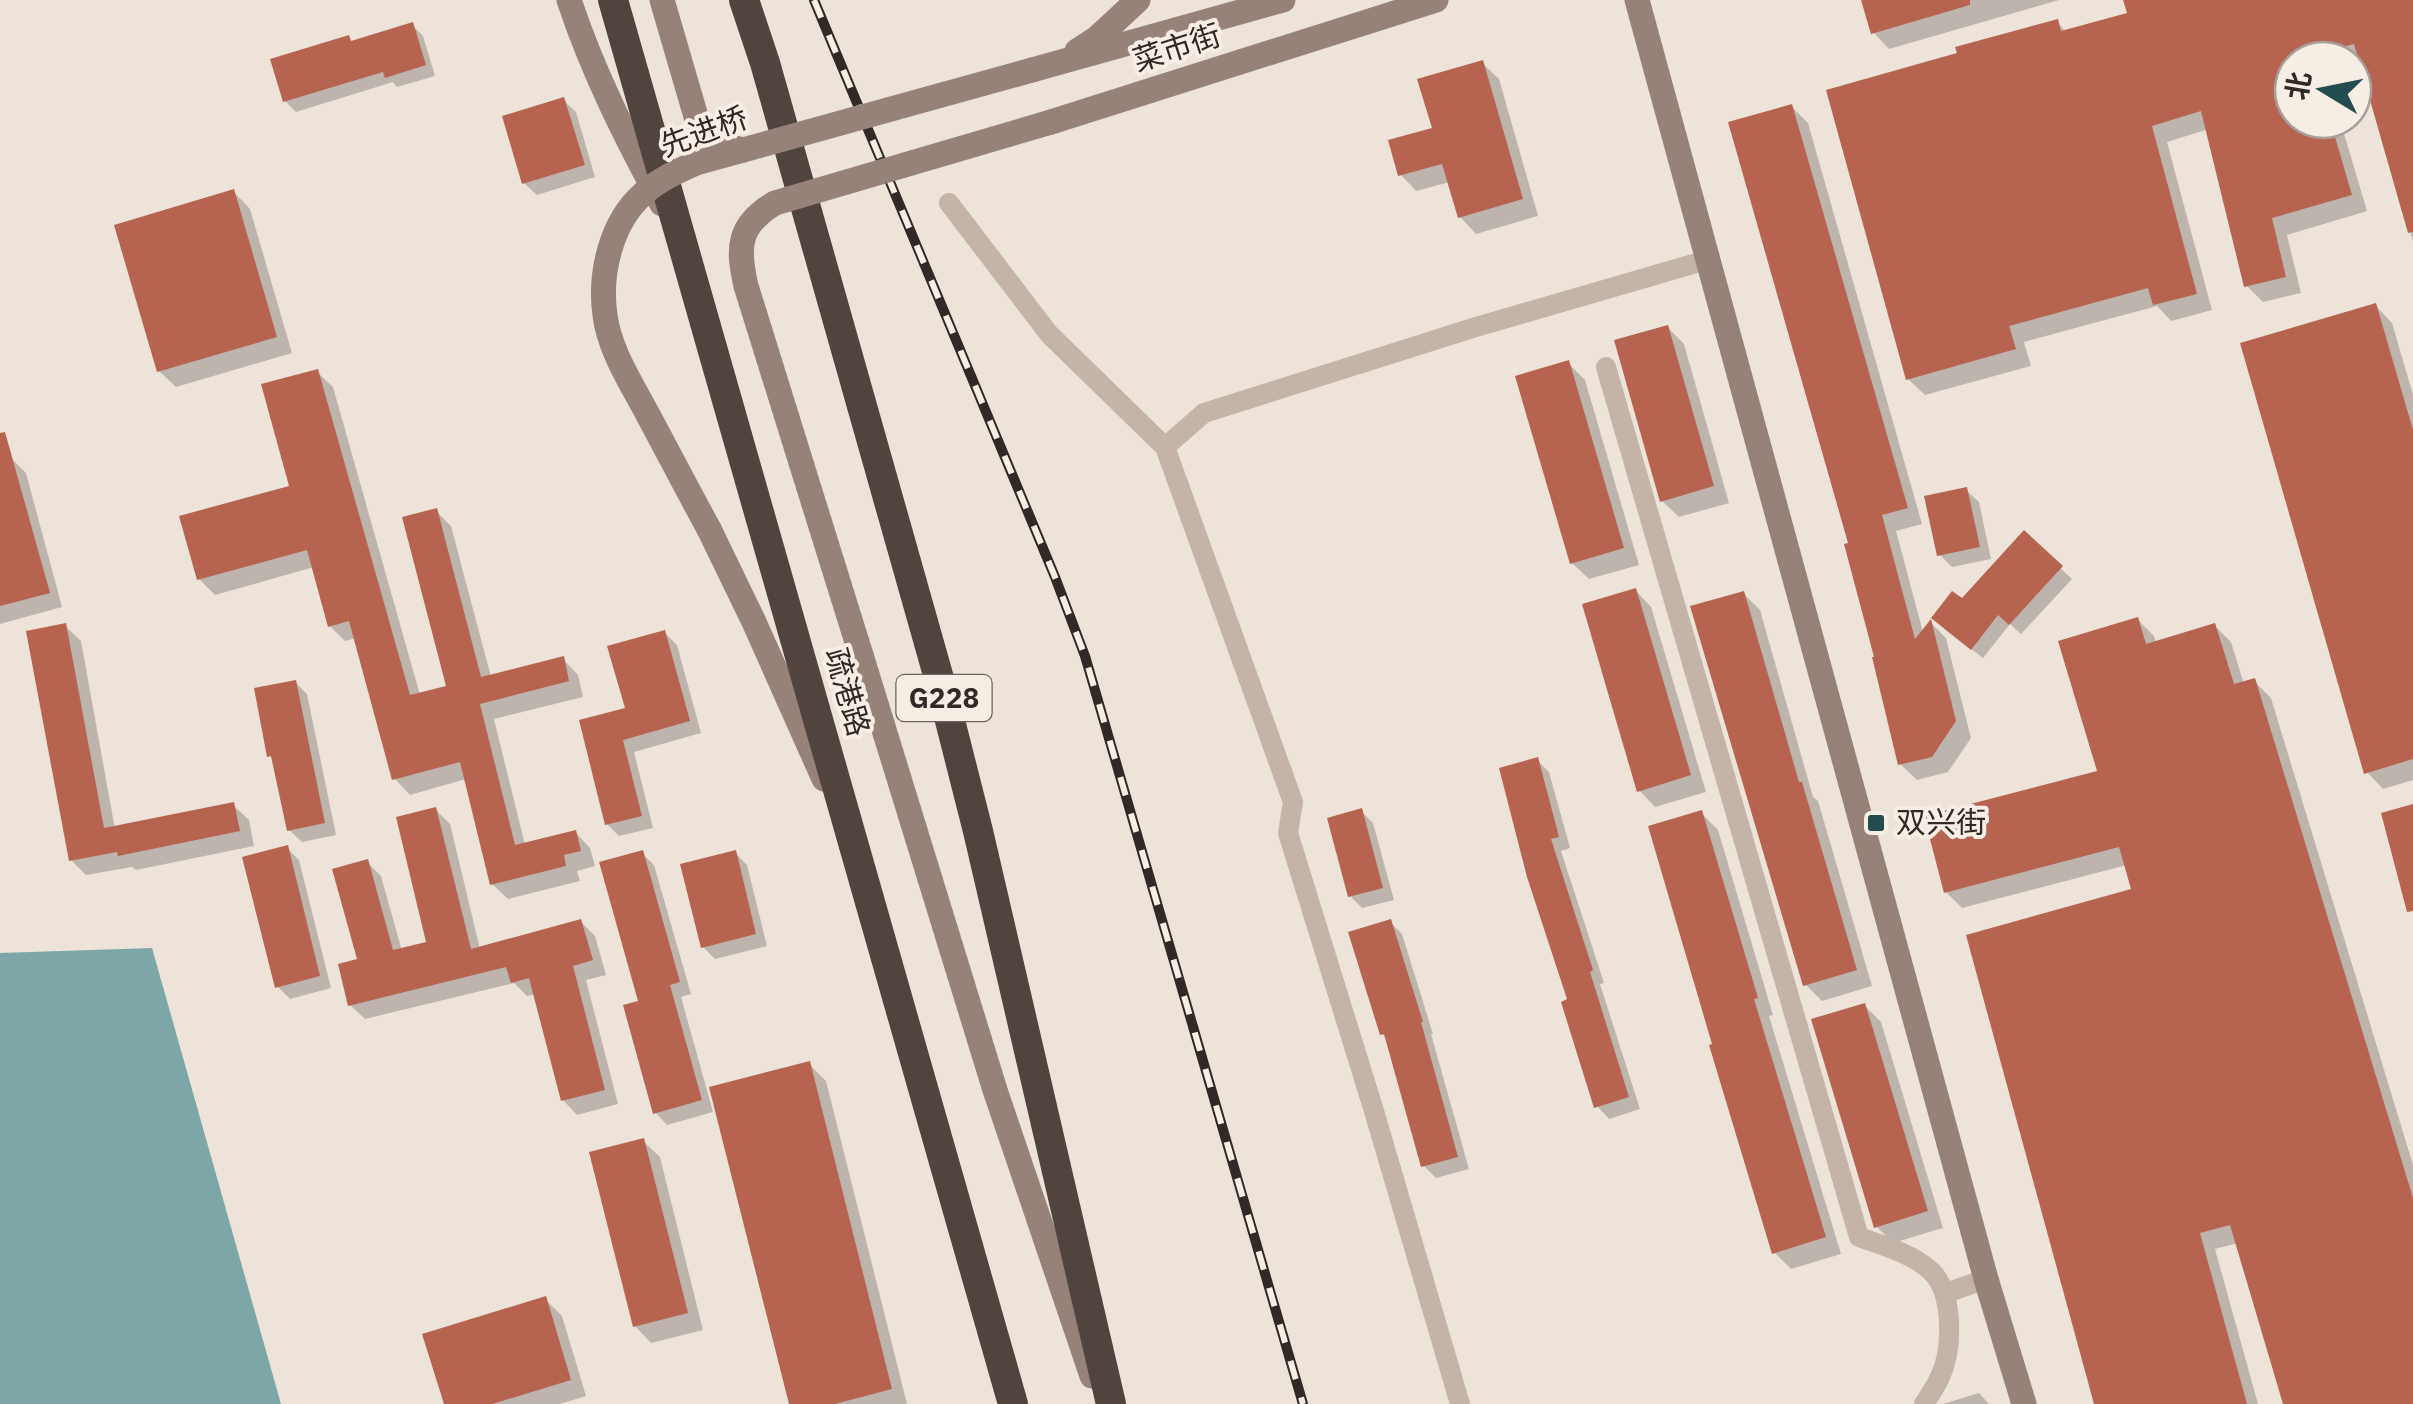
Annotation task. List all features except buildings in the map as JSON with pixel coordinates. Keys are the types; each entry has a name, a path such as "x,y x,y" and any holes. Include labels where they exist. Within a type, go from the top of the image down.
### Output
{"highway":[{"name":"疏港路","path":"613,0 1014,1404"},
{"name":"G228","path":"747,0 942,689 1112,1404"}],"main road":[{"path":"569,0 591,64 617,120 682,241"},
{"path":"662,0 697,120 708,136 724,146 743,150"},
{"path":"1044,67 1097,38 1138,0"},
{"name":"菜市街","path":"1044,67 1283,0"},
{"name":"菜市街","path":"1102,1404 996,1090 860,655 746,286 741,243 760,211 774,202 1051,122 1436,0"},
{"path":"1636,0 1986,1279 2024,1404"},
{"name":"先进桥","path":"859,862 709,529 613,345 605,318 603,282 610,248 623,218 641,195 696,162 1044,67"}],"street":[{"path":"949,204 1050,334 1165,447 1294,802 1288,832 1460,1404"},
{"path":"1165,447 1204,413 1476,326 1707,260"},
{"path":"1606,367 1859,1237 1930,1270 1946,1293 1949,1330 1942,1373 1924,1404"},
{"path":"1946,1293 1986,1279"}],"water":[{"path":"152,948 281,1404 0,1404 0,953"}],"railway":[{"path":"814,0 1085,656 1303,1404"}],"place":[{"name":"双兴街","path":"1876,823"}]}
